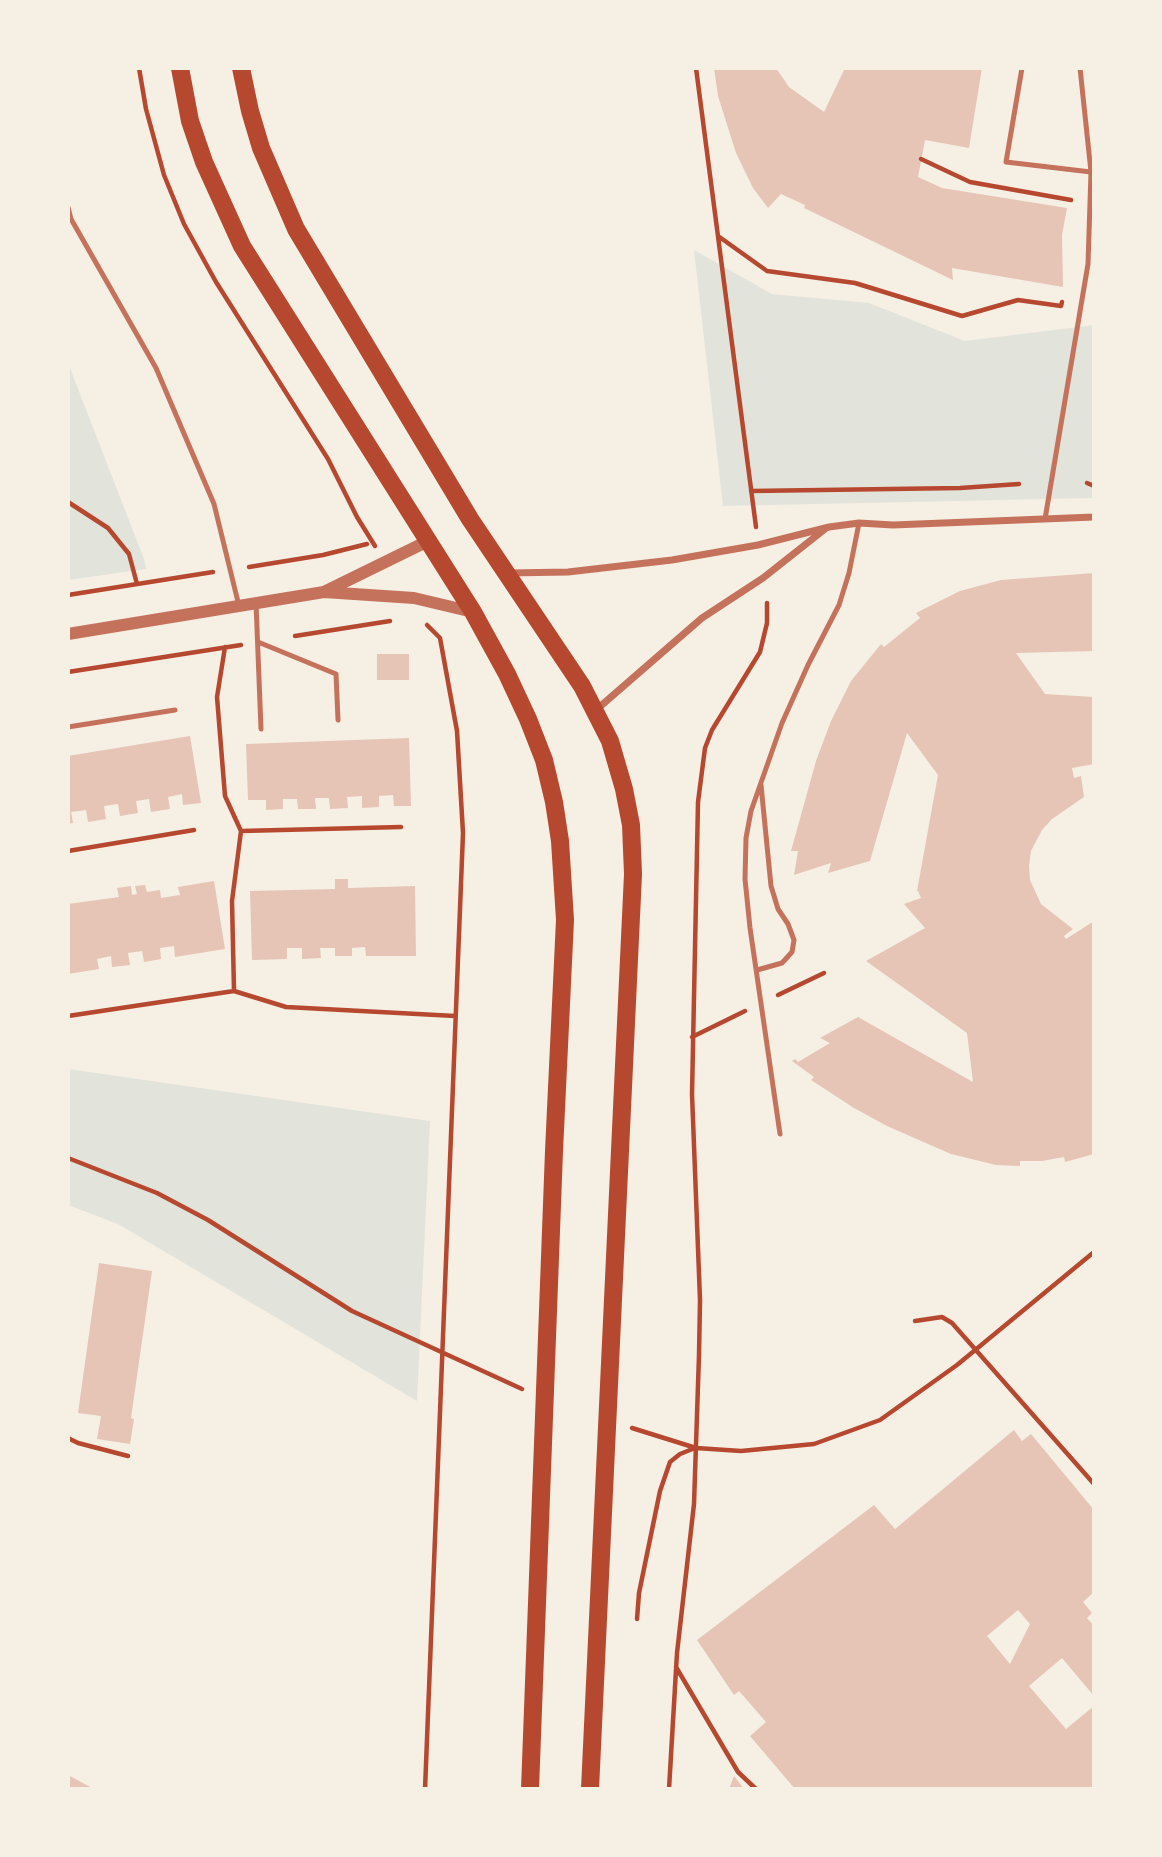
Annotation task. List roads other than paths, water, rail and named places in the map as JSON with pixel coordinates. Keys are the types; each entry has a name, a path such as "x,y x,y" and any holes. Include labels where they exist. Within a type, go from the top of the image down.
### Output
{"main road":[{"path":"180,68 190,121 204,162 242,246 428,541 508,674 544,760 554,802 560,841 565,920 530,1789"},
{"path":"241,68 261,148 296,229 470,519 582,686 610,741 624,789 631,825 634,874 590,1789"}],"street":[{"path":"508,573 568,572 672,560 859,523 1094,517"},
{"path":"595,711 702,618 763,578 829,527"},
{"path":"324,592 428,541"},
{"path":"68,634 324,592 414,598 472,612"}],"lane":[{"path":"1022,68 1006,162 1091,172"},
{"path":"1045,519 1088,264 1091,172 1080,68"},
{"path":"68,207 71,219 156,368 214,504 239,606"},
{"path":"780,1134 745,879 746,838 761,781 808,665 839,605 849,573 859,523"},
{"path":"256,603 261,729"},
{"path":"258,642 336,674 338,720"},
{"path":"68,727 174,710"},
{"path":"757,970 782,963 792,952 794,940 788,923 778,908 771,886 761,781"}]}
